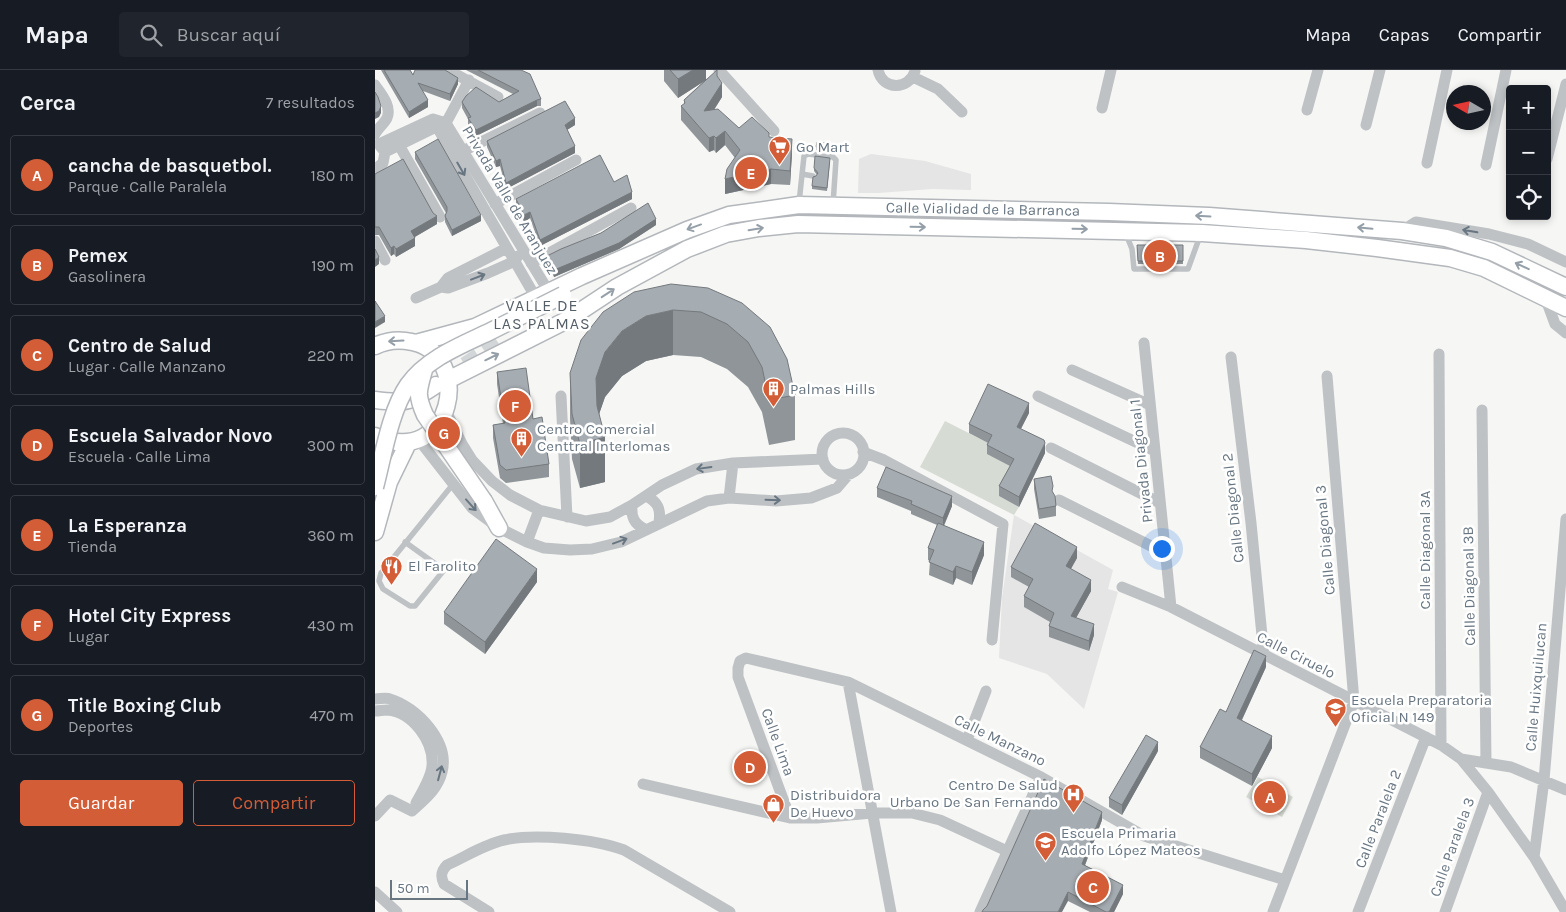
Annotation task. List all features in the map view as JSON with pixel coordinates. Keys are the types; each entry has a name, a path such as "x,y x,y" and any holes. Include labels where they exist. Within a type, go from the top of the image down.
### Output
{"main road":[{"name":"Calle Vialidad de la Barranca","path":"549,295 582,276 687,230 729,215 799,205 1209,216 1402,231 1446,238 1492,252 1566,287"},
{"name":"Calle Vialidad de la Barranca","path":"375,400 405,402 415,399 442,382 567,320 617,287 687,249 726,234 798,224 1201,232 1306,240 1450,258 1484,268 1566,308"},
{"path":"647,248 655,266"},
{"path":"416,343 475,327 549,295"},
{"path":"375,532 396,410 408,386 424,368 442,355 549,295"},
{"path":"501,341 545,321 567,320"},
{"path":"449,334 448,348 451,355 468,369"},
{"path":"375,346 383,342 400,340 416,343 431,352 442,364 446,412 435,427 414,441 382,485"},
{"path":"424,368 418,400 425,415 484,501 499,528"},
{"path":"375,436 388,442 414,441"},
{"path":"375,471 383,473 382,485"}],"street":[{"path":"448,70 498,97"},
{"path":"719,70 774,132"},
{"path":"877,70 879,76 886,83 895,86 905,84 914,73 938,89 962,112"},
{"path":"1102,108 1111,70"},
{"path":"1307,110 1318,70"},
{"path":"1366,125 1380,70"},
{"path":"1427,163 1447,70"},
{"path":"1486,165 1506,70"},
{"path":"441,125 469,80"},
{"path":"1551,143 1566,84"},
{"path":"375,85 387,104 388,111 378,143 383,163 375,169"},
{"path":"463,151 540,113"},
{"name":"Privada Valle de Aranjuez","path":"378,143 433,120 441,125 463,151 549,295"},
{"name":"Privada Valle de Aranjuez","path":"378,143 399,145 441,125"},
{"name":"Privada Valle de Aranjuez","path":"441,125 515,262 549,295"},
{"path":"399,145 440,217"},
{"path":"495,204 576,160"},
{"path":"531,263 631,208"},
{"path":"1402,231 1415,222 1489,234 1528,244 1566,262"},
{"path":"375,241 385,260"},
{"path":"416,298 441,287 448,278 507,248"},
{"path":"441,287 448,288 515,262 523,249"},
{"path":"1545,297 1555,324 1566,333"},
{"name":"Privada Diagonal 1","path":"1144,343 1171,607"},
{"name":"Calle Diagonal 3A","path":"1439,354 1441,745"},
{"name":"Calle Diagonal 2","path":"1231,357 1251,523 1264,656"},
{"path":"1072,370 1150,405"},
{"name":"Calle Diagonal 3","path":"1327,376 1354,701"},
{"path":"561,396 567,517"},
{"path":"1038,396 1155,451"},
{"name":"Calle Diagonal 3B","path":"1481,410 1486,762"},
{"path":"446,412 472,460 492,481 510,495 539,510 585,521 610,517 662,485 696,469 733,463 823,459"},
{"path":"414,441 441,466 472,508 499,528 544,548 570,550 592,549 621,542 659,522 707,501 729,498 776,501 811,498 837,488 849,474 860,466 863,452 858,440 846,433 839,433 827,440 824,445 823,459 830,470 836,473 849,474"},
{"path":"441,466 442,457 447,450 453,445 462,444"},
{"path":"1051,448 1160,503"},
{"path":"863,452 884,460 1003,524 992,640"},
{"path":"729,498 733,463"},
{"path":"646,496 654,500 661,510 659,522"},
{"path":"1059,500 1165,553"},
{"path":"632,505 631,514 637,525 645,529"},
{"path":"527,542 539,510"},
{"name":"Calle Huixquilucan","path":"1534,857 1544,780 1564,568 1566,519"},
{"name":"Calle Ciruelo","path":"1122,588 1171,607 1426,737 1461,759"},
{"name":"Calle Manzano","path":"738,677 740,661 746,658 849,682 1041,777 1144,836 1285,880"},
{"name":"Calle Lima","path":"738,677 789,818"},
{"path":"849,682 891,912"},
{"path":"967,740 986,692"},
{"path":"375,700 389,698 408,708 431,728 441,746 443,770 435,790 412,811"},
{"path":"1273,912 1354,701"},
{"path":"375,711 387,710 403,715 423,734 431,753 432,769 412,811"},
{"name":"Calle Paralela 2","path":"1358,912 1426,737"},
{"path":"1461,759 1511,768 1566,790"},
{"path":"1461,759 1488,792 1534,857 1565,912"},
{"path":"980,912 1041,777"},
{"path":"643,784 789,818 817,818 872,813 912,813 940,820 1007,851"},
{"name":"Calle Paralela 3","path":"1445,912 1488,792"},
{"path":"375,816 390,800 412,811"},
{"path":"489,912 444,884 442,879 444,869 503,840 531,836 593,842 624,850 730,912"},
{"path":"375,892 397,912"}],"lane":[{"path":"799,205 804,156 808,154 835,158 833,206"},
{"path":"802,174 813,176"},
{"path":"828,178 835,179"},
{"path":"1125,230 1132,249 1134,269 1188,269 1201,232"},
{"path":"405,542 444,570 415,606 410,606 383,588 379,581 381,573 405,542 454,483"}],"shaded area":[{"path":"871,154 925,161 971,174 971,190 932,189 858,193 859,159"},
{"path":"945,421 992,445 1014,468 999,496 1019,507 1014,515 920,467"},
{"path":"1014,515 1113,570 1108,589 1118,592 1084,709 1047,674 999,658 1002,598"},
{"path":"1258,777 1293,797 1282,817 1246,797"}],"building":[{"path":"384,70 410,70 413,75 415,70 445,70 458,78 450,94 418,83 428,100 409,112"},
{"path":"478,70 521,70 530,74 541,99 476,130 468,118 471,117 462,102 466,96 476,87 499,102 519,91"},
{"path":"670,70 693,70 678,79"},
{"path":"717,70 717,76 722,83 704,111 718,109 739,128 752,117 769,133 769,137 792,139 790,171 771,169 725,179 727,169 740,150 725,131 716,138 714,136 709,138 681,106 685,103 684,100"},
{"path":"375,92 381,106 379,111 375,113"},
{"path":"565,101 575,118 565,125 575,146 506,183 500,159 496,161 487,141"},
{"path":"438,139 481,215 452,230 445,216 447,207 415,152"},
{"path":"817,142 831,144 831,149 816,147"},
{"path":"600,155 614,182 627,175 632,192 540,240 530,212 524,215 516,199"},
{"path":"815,156 830,158 827,188 812,186 813,177 818,173 814,168"},
{"path":"403,159 433,213 437,216 411,231 415,238 396,249 394,246 391,248 379,227 375,227 375,174"},
{"path":"648,203 656,219 619,243 554,270 547,256 601,233"},
{"path":"1137,245 1183,245 1183,261 1138,261"},
{"path":"375,249 379,257 375,260"},
{"path":"671,284 708,288 742,303 770,327 787,359 795,395 769,400 762,367 748,342 727,324 701,312 673,310 646,316 622,331 605,352 596,378 597,406 605,437 580,444 572,414 570,373 581,340 603,312 634,292"},
{"path":"375,301 385,316 375,322"},
{"path":"526,368 533,419 542,417 549,464 506,470 500,465 493,425 505,423 497,372"},
{"path":"988,384 1029,403 1017,427 1044,440 1045,443 1019,497 999,486 1014,459 987,445 992,435 969,424"},
{"path":"886,467 952,496 943,518 911,504 912,501 877,488"},
{"path":"1051,476 1056,506 1039,509 1034,479"},
{"path":"938,523 984,542 972,572 956,566 953,572 929,562 934,550 928,548"},
{"path":"1035,523 1077,547 1066,566 1091,580 1071,616 1094,624 1089,641 1049,626 1054,613 1024,596 1033,579 1011,567"},
{"path":"496,539 537,569 485,642 444,612"},
{"path":"1254,650 1266,656 1237,718 1272,736 1252,774 1200,747 1220,709 1226,712"},
{"path":"1146,735 1158,742 1122,805 1109,798"},
{"name":"Escuela Primaria Adolfo López Mateos","path":"1044,779 1102,812 1082,864 1123,885 1109,912 1068,892 1058,912 982,912 987,906"}],"tunnel":[{"path":"465,365 501,341"}],"place":[{"name":"Go Mart","path":"780,166"},
{"name":"La Esperanza","path":"751,173"},
{"name":"Pemex","path":"1160,256"},
{"name":"Hotel City Express","path":"515,406"},
{"name":"Palmas Hills","path":"774,408"},
{"name":"Title Boxing Club","path":"444,433"},
{"name":"Centro Comercial Centtral Interlomas","path":"521,457"},
{"name":"El Farolito","path":"392,585"},
{"name":"Escuela Preparatoria Oficial N 149","path":"1335,728"},
{"name":"Escuela Salvador Novo","path":"750,767"},
{"name":"cancha de basquetbol.","path":"1270,797"},
{"name":"Centro De Salud Urbano De San Fernando","path":"1074,813"},
{"name":"Distribuidora De Huevo","path":"774,823"},
{"name":"Escuela Primaria Adolfo López Mateos","path":"1045,861"},
{"name":"Centro de Salud","path":"1093,887"}],"district":[{"name":"VALLE DE LAS PALMAS","path":"542,314"}]}
